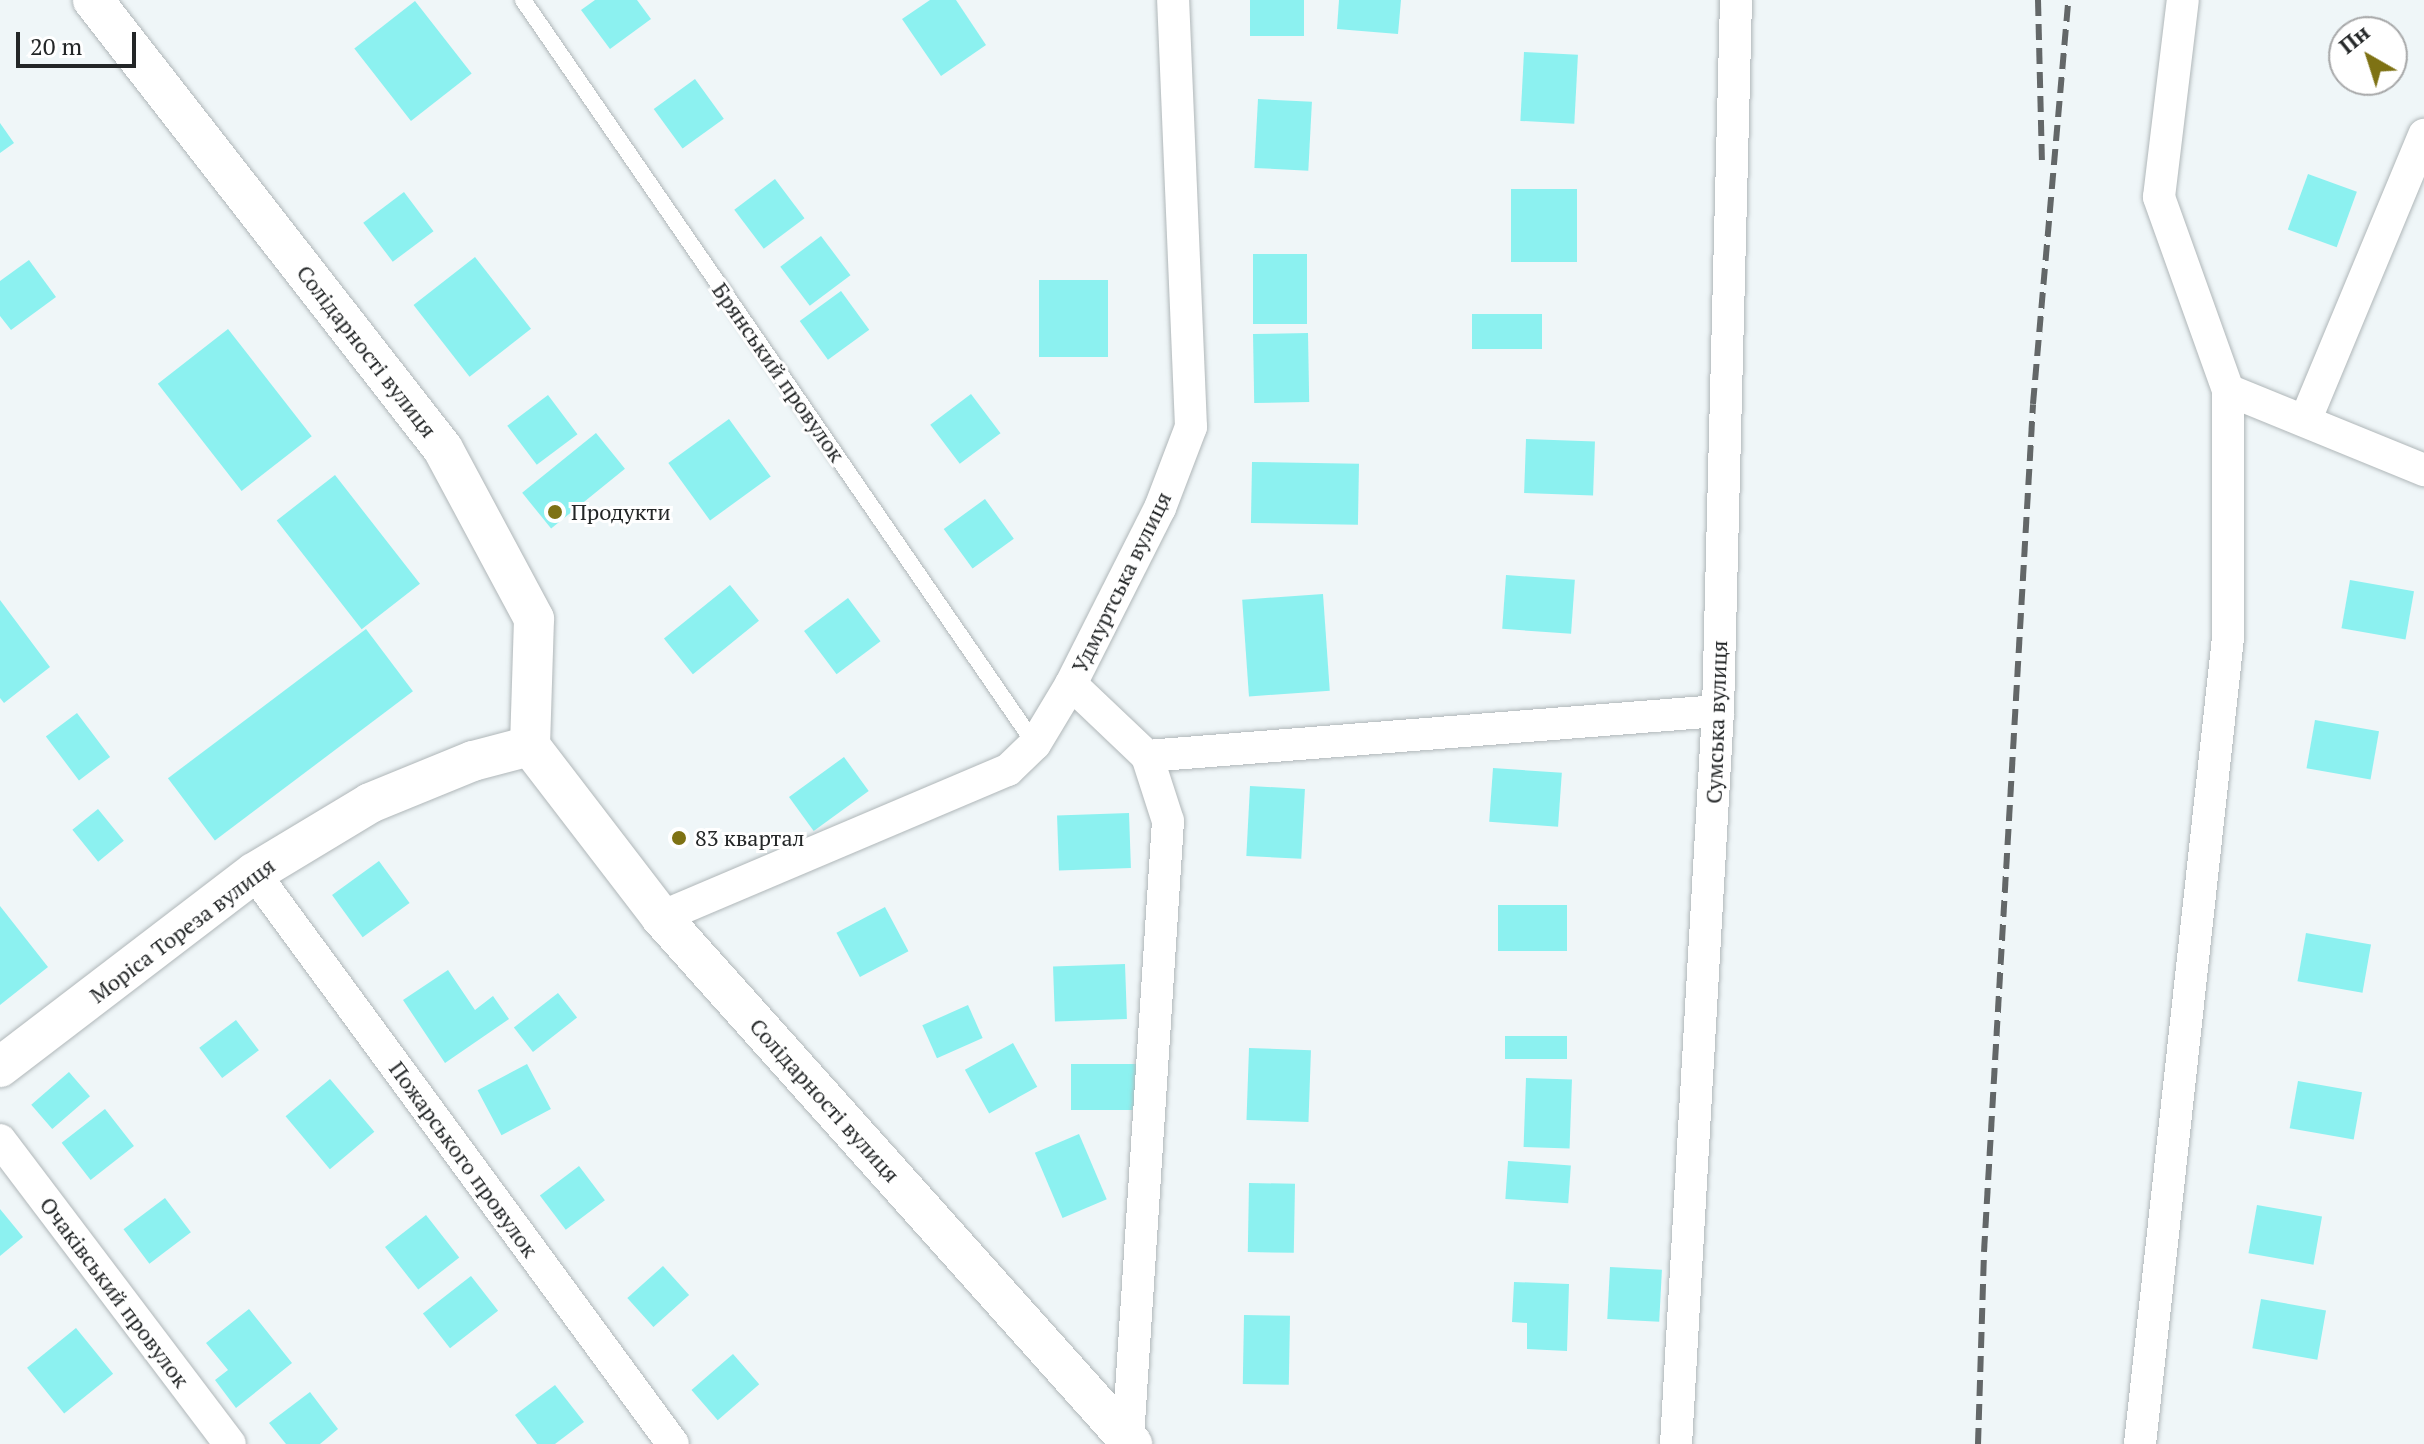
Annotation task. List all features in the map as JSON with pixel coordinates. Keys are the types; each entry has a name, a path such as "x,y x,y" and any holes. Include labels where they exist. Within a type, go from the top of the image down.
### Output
{"street":[{"name":"Солідарності вулиця","path":"93,0 443,449 534,619 530,746 661,917 1130,1441"},
{"name":"Удмуртська вулиця","path":"661,917 1008,770 1035,744 1071,684 1160,508 1191,427 1173,0"},
{"name":"Сумська вулиця","path":"1676,1444 1718,711 1736,0"},
{"path":"2140,1444 2228,638 2228,390 2159,197 2183,0"},
{"path":"2305,421 2424,135"},
{"path":"2228,390 2424,470"},
{"path":"1071,684 1147,756 1168,821 1130,1441"},
{"path":"1147,756 1718,711"},
{"name":"Моріса Тореза вулиця","path":"0,1067 254,873 370,803 473,761 530,746"},
{"name":"Пожарського провулок","path":"254,873 673,1444"},
{"name":"Очакiвський провулок","path":"0,1140 230,1444"}],"lane":[{"name":"Брянський провулок","path":"523,0 1035,744"}],"building":[{"path":"595,0 637,0 651,19 610,49 581,10"},
{"path":"930,0 956,0 986,45 941,76 902,19"},
{"path":"1250,0 1304,0 1304,36 1250,36"},
{"path":"1339,0 1401,0 1398,34 1337,29"},
{"path":"415,1 472,73 411,121 354,48"},
{"path":"1524,52 1578,55 1574,124 1520,121"},
{"path":"695,79 724,119 683,149 654,109"},
{"path":"1258,99 1312,102 1308,171 1254,168"},
{"path":"0,123 14,143 0,153"},
{"path":"2308,174 2357,192 2337,247 2288,229"},
{"path":"775,179 804,218 764,249 734,210"},
{"path":"1511,189 1577,189 1577,262 1511,262"},
{"path":"404,192 433,231 393,262 363,223"},
{"path":"821,236 850,275 810,306 780,267"},
{"path":"1253,254 1307,254 1307,324 1253,324"},
{"path":"475,257 531,329 470,377 414,305"},
{"path":"29,260 56,297 11,330 0,316 0,281"},
{"path":"1039,280 1108,280 1108,357 1039,357"},
{"path":"841,291 869,330 828,360 800,321"},
{"path":"1472,314 1542,314 1542,349 1472,349"},
{"path":"228,329 312,436 242,491 158,384"},
{"path":"1308,333 1309,402 1254,403 1253,334"},
{"path":"971,394 1000,433 960,464 930,425"},
{"path":"548,395 577,434 537,465 507,426"},
{"path":"729,419 771,476 710,521 668,463"},
{"path":"596,433 625,469 551,529 522,493"},
{"path":"1526,439 1595,441 1593,495 1524,493"},
{"path":"1252,462 1359,464 1358,525 1251,523"},
{"path":"335,475 420,584 362,629 277,521"},
{"path":"985,499 1014,539 973,569 944,529"},
{"path":"1506,575 1575,580 1571,634 1502,629"},
{"path":"2350,580 2414,591 2406,640 2341,628"},
{"path":"730,585 759,621 693,674 664,638"},
{"path":"1323,594 1330,691 1249,696 1242,600"},
{"path":"848,598 880,641 837,674 804,631"},
{"path":"0,600 50,667 4,703 0,698"},
{"path":"366,629 413,691 215,841 168,778"},
{"path":"77,713 110,757 79,780 46,736"},
{"path":"2315,720 2379,731 2371,780 2306,768"},
{"path":"844,757 869,791 814,831 789,797"},
{"path":"1493,768 1562,773 1558,827 1489,822"},
{"path":"1250,786 1305,789 1301,859 1246,856"},
{"path":"98,809 124,841 98,862 72,830"},
{"path":"1129,813 1131,868 1059,870 1057,816"},
{"path":"379,861 410,903 363,937 332,895"},
{"path":"1498,905 1567,905 1567,951 1498,951"},
{"path":"0,906 48,967 0,1005"},
{"path":"885,907 908,951 860,977 836,933"},
{"path":"2306,933 2371,944 2362,993 2297,981"},
{"path":"1125,964 1127,1019 1055,1021 1053,967"},
{"path":"448,970 475,1010 493,996 509,1019 445,1063 403,1000"},
{"path":"558,993 577,1017 533,1052 514,1027"},
{"path":"968,1005 983,1038 937,1058 922,1025"},
{"path":"236,1020 259,1050 222,1078 199,1048"},
{"path":"1505,1036 1567,1036 1567,1059 1505,1059"},
{"path":"1013,1043 1037,1087 989,1113 965,1070"},
{"path":"1249,1048 1311,1050 1308,1122 1246,1120"},
{"path":"527,1064 551,1109 501,1135 478,1090"},
{"path":"1071,1064 1140,1064 1140,1110 1071,1110"},
{"path":"69,1072 90,1096 52,1129 31,1105"},
{"path":"1526,1078 1572,1080 1570,1149 1524,1147"},
{"path":"330,1079 374,1132 330,1169 286,1116"},
{"path":"2298,1081 2362,1092 2354,1140 2290,1128"},
{"path":"105,1109 134,1146 91,1180 62,1143"},
{"path":"1079,1134 1107,1199 1063,1218 1035,1153"},
{"path":"1508,1161 1571,1165 1568,1203 1505,1199"},
{"path":"579,1166 605,1200 566,1230 540,1195"},
{"path":"1249,1183 1295,1184 1294,1253 1248,1252"},
{"path":"165,1198 191,1232 149,1264 123,1229"},
{"path":"2257,1205 2322,1216 2313,1265 2248,1253"},
{"path":"0,1209 23,1237 0,1256"},
{"path":"426,1215 459,1258 418,1290 385,1247"},
{"path":"663,1266 689,1295 653,1327 627,1298"},
{"path":"1610,1267 1662,1270 1659,1322 1607,1319"},
{"path":"471,1276 498,1311 450,1348 423,1314"},
{"path":"1514,1282 1569,1284 1567,1351 1527,1349 1527,1323 1512,1322"},
{"path":"2261,1299 2326,1310 2317,1360 2252,1348"},
{"path":"249,1309 292,1363 236,1408 215,1380 228,1370 206,1343"},
{"path":"1244,1315 1290,1316 1289,1385 1243,1384"},
{"path":"76,1328 113,1374 64,1413 27,1368"},
{"path":"733,1354 759,1384 718,1420 691,1390"},
{"path":"555,1385 584,1422 555,1444 537,1444 515,1415"},
{"path":"310,1392 338,1429 320,1444 286,1444 269,1423"}],"railway":[{"path":"2038,0 2042,164"},
{"path":"1978,1444 1984,1252 2033,404 2068,0"}],"place":[{"name":"Продукти","path":"555,512"},
{"name":"83 квартал","path":"679,838"}]}
